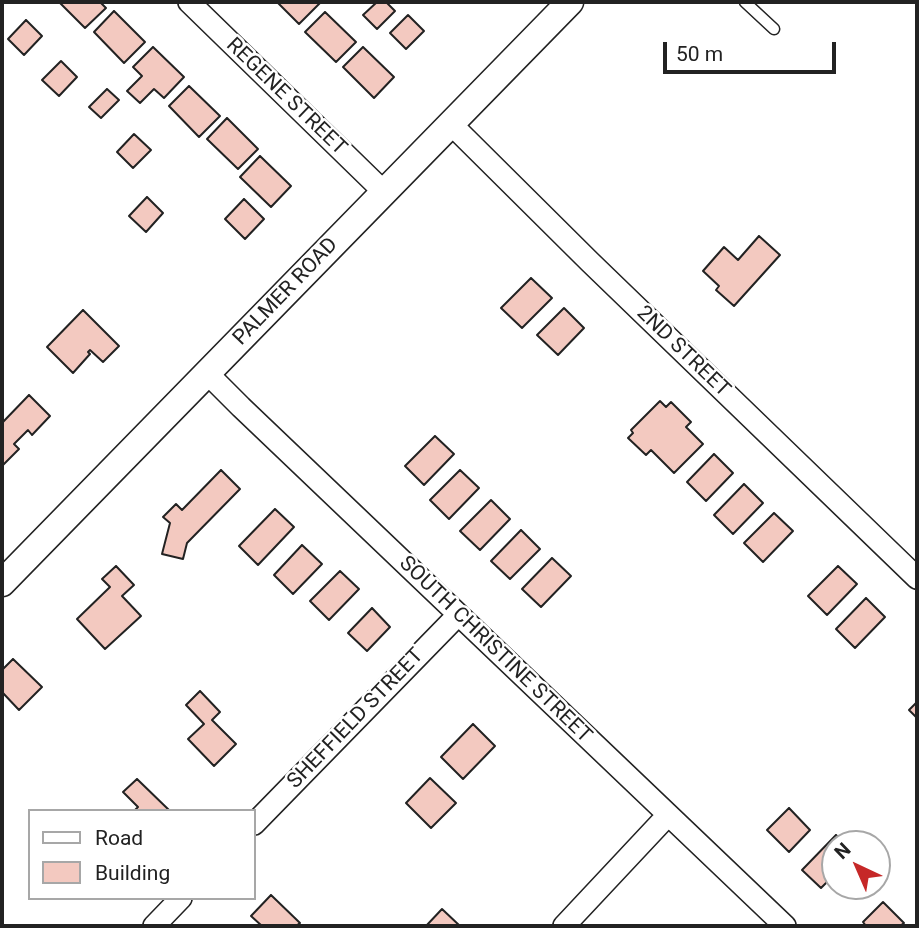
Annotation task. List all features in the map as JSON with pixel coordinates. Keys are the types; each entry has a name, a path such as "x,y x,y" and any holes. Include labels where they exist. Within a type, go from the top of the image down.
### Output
{"street":[{"name":"REGENE STREET","path":"189,2 384,192"},
{"name":"PALMER ROAD","path":"3,580 570,2"},
{"name":"2ND STREET","path":"451,124 917,578"},
{"name":"SOUTH CHRISTINE STREET","path":"207,373 785,926"},
{"name":"SHEFFIELD STREET","path":"256,822 458,615"},
{"path":"564,926 668,815"},
{"path":"154,926 179,900"}],"lane":[{"path":"745,2 774,29"}],"building":[{"path":"59,2 100,2 106,8 85,28"},
{"path":"277,2 318,2 320,3 299,24"},
{"path":"377,2 386,2 395,11 377,29 363,15"},
{"path":"114,11 145,42 124,63 94,32"},
{"path":"325,12 356,42 336,62 305,32"},
{"path":"408,15 424,31 406,49 390,33"},
{"path":"26,20 42,36 24,55 8,39"},
{"path":"153,47 184,77 164,98 154,89 140,103 127,91 142,76 133,67"},
{"path":"363,47 394,77 374,98 343,67"},
{"path":"61,61 77,77 59,96 42,80"},
{"path":"189,86 220,116 199,137 169,106"},
{"path":"107,89 119,100 101,118 89,107"},
{"path":"227,118 258,149 238,169 207,139"},
{"path":"134,134 151,150 133,168 117,152"},
{"path":"260,156 291,186 271,207 240,177"},
{"path":"147,197 163,213 146,232 129,216"},
{"path":"244,199 264,219 245,239 225,219"},
{"path":"759,236 780,255 734,306 716,290 719,286 703,271 724,247 738,260"},
{"path":"531,278 552,298 522,328 501,308"},
{"path":"564,308 584,328 558,355 537,335"},
{"path":"83,310 119,346 103,362 90,350 90,354 73,373 47,347"},
{"path":"29,395 50,416 32,435 28,430 14,444 19,449 3,465 2,423"},
{"path":"660,401 666,407 671,402 691,422 686,427 703,444 674,473 651,450 646,455 628,438 633,433 631,430"},
{"path":"435,436 454,454 424,485 405,466"},
{"path":"714,454 733,473 706,501 687,482"},
{"path":"221,470 240,489 187,543 183,559 162,554 170,523 163,517 176,504 182,510"},
{"path":"460,470 479,488 449,519 430,500"},
{"path":"744,484 763,503 733,534 714,515"},
{"path":"491,500 510,519 480,550 460,531"},
{"path":"275,509 294,527 258,565 239,546"},
{"path":"774,513 793,531 763,562 744,543"},
{"path":"521,530 540,549 510,579 491,561"},
{"path":"302,545 322,564 293,594 274,575"},
{"path":"552,558 571,576 541,607 522,589"},
{"path":"116,566 134,585 122,596 141,616 105,649 77,619 110,587 102,579"},
{"path":"838,566 857,584 827,615 808,596"},
{"path":"340,571 359,589 329,620 310,601"},
{"path":"866,598 885,617 855,648 836,629"},
{"path":"372,608 390,627 367,651 348,633"},
{"path":"13,659 42,687 19,710 2,692 2,670"},
{"path":"200,691 220,712 212,720 236,744 214,766 188,739 204,724 186,705"},
{"path":"917,702 917,718 909,710"},
{"path":"473,724 495,746 463,779 441,757"},
{"path":"430,778 456,803 431,828 406,803"},
{"path":"137,779 168,809 136,809 138,807 123,792"},
{"path":"789,808 810,830 789,852 767,830"},
{"path":"821,850 821,888 802,870"},
{"path":"271,895 300,923 296,926 262,926 251,916"},
{"path":"883,902 904,923 900,926 866,926 863,922"},
{"path":"442,909 460,926 426,926"}]}
